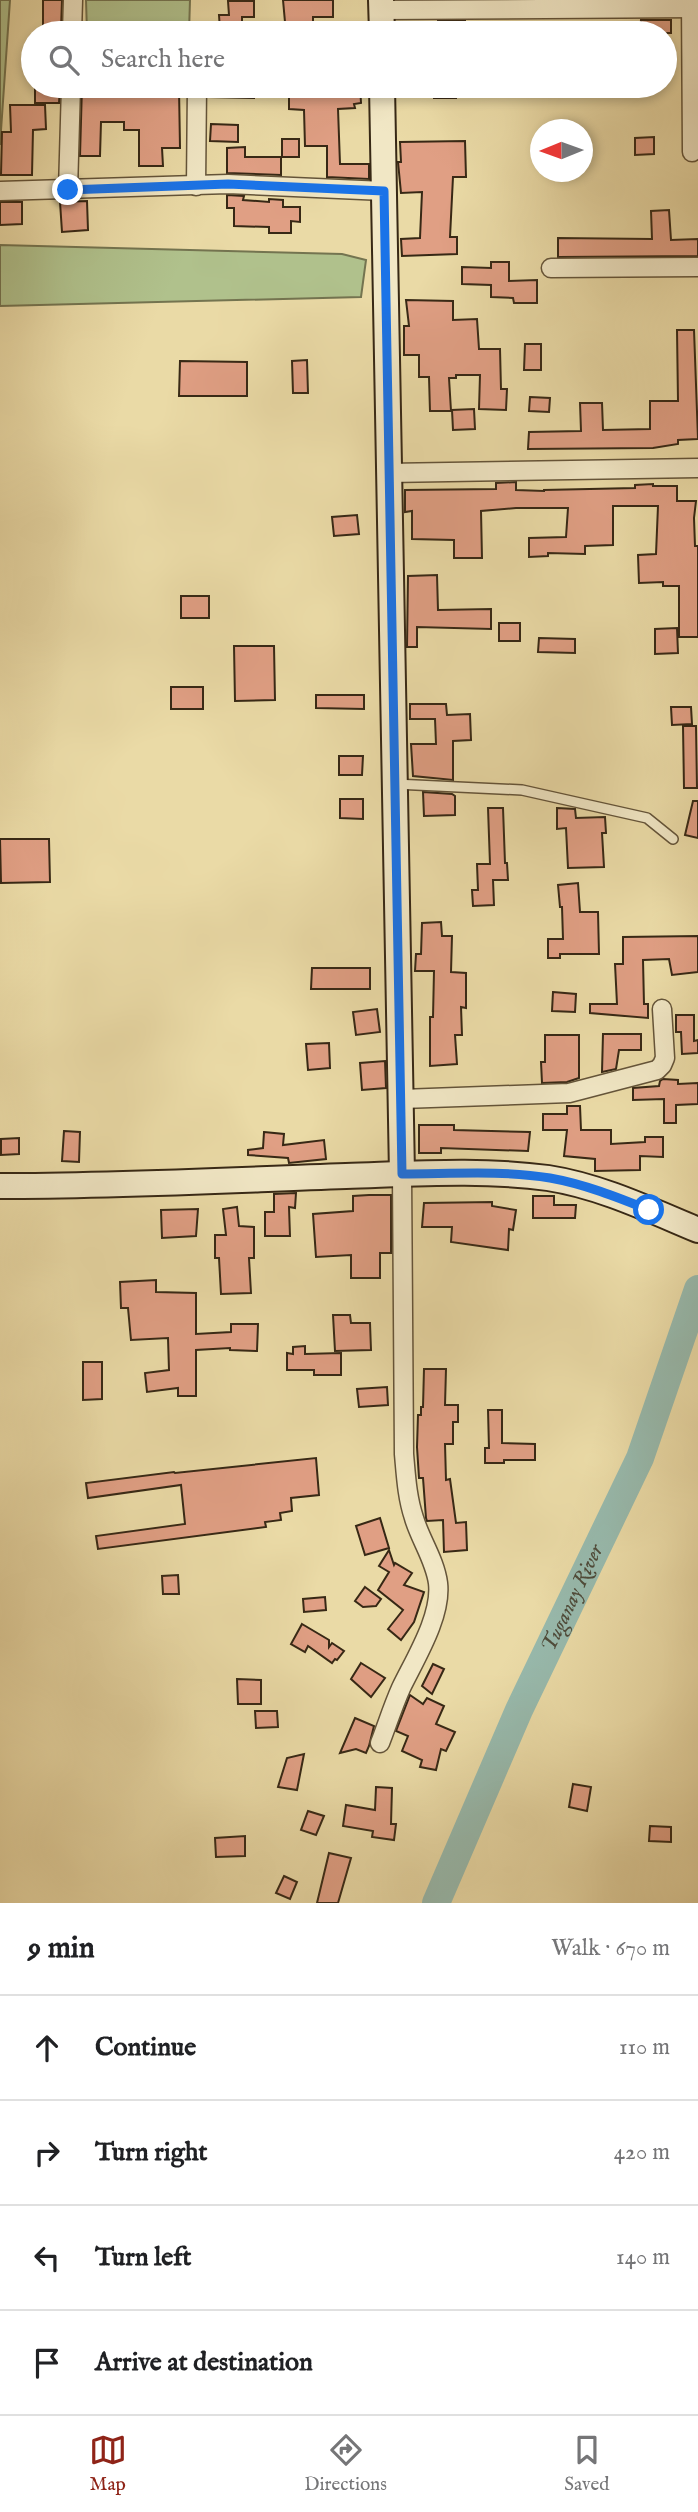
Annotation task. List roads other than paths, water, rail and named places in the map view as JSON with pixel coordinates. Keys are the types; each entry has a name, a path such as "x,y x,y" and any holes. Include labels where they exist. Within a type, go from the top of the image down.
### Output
{"street":[{"path":"72,21 73,0"},
{"path":"381,14 693,5 692,152"},
{"path":"68,190 71,98"},
{"path":"196,186 197,98"},
{"path":"380,1743 428,1629 435,1608 438,1585 414,1518 407,1490 404,1454 402,1099 382,98"},
{"path":"0,191 241,185 384,191"},
{"path":"551,268 698,267"},
{"path":"388,473 698,468"},
{"path":"402,1099 569,1093 657,1070 665,1058 662,1009"},
{"path":"0,1186 402,1174 549,1178 614,1196 698,1230"}],"lane":[{"path":"394,784 522,790 647,818 673,839"}],"waterway":[{"name":"Tuganay River","path":"436,1903 519,1710 640,1458 698,1289"}]}
